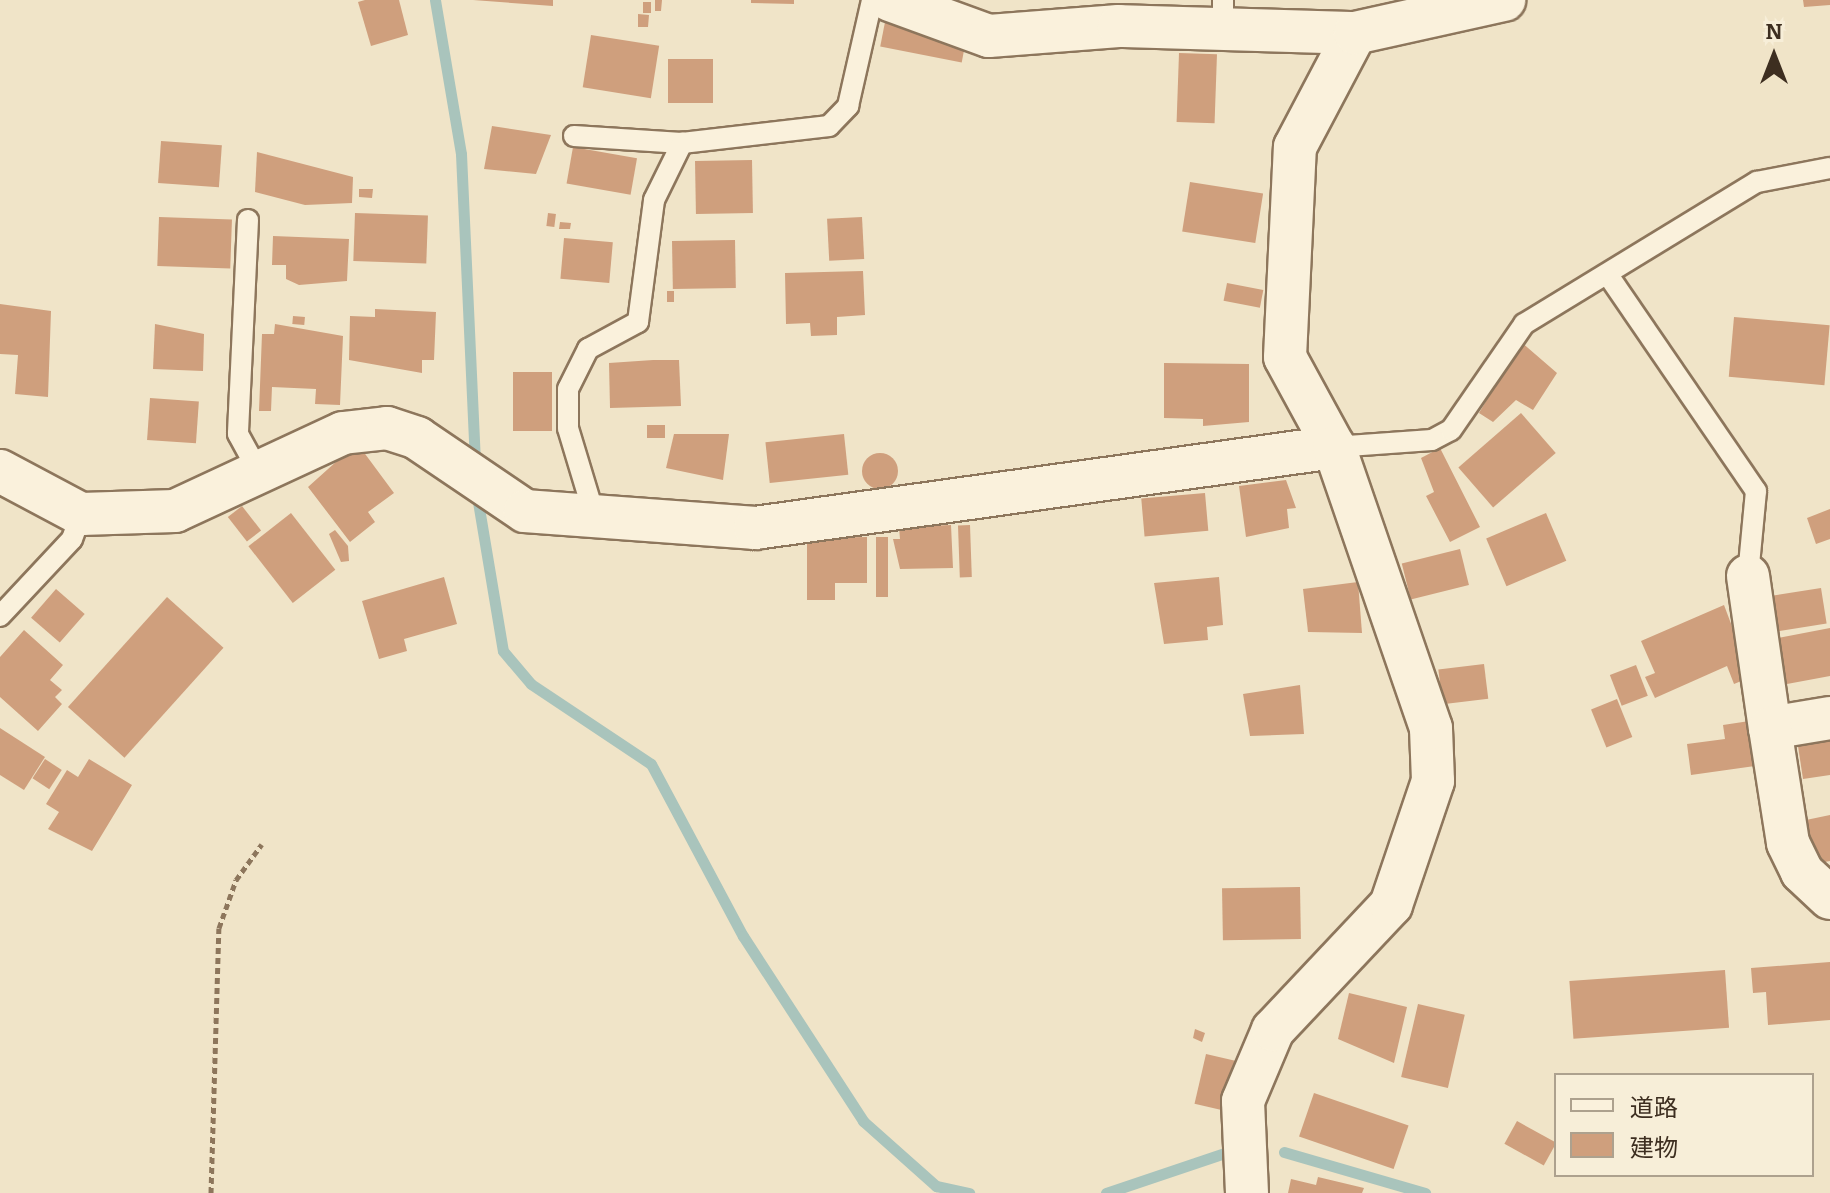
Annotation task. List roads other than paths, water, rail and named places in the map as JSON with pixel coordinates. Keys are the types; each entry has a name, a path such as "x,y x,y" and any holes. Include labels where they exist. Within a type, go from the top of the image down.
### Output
{"street":[{"path":"890,0 989,36 1223,15 1355,33 1504,0"},
{"path":"1247,1193 1243,1101 1273,1030 1391,905 1433,781 1431,728 1334,447 1285,357 1290,165 1355,33"},
{"path":"0,471 81,514 175,511 261,476 367,426 417,438 525,511 596,521 755,528 1334,447"},
{"path":"1748,576 1788,843 1802,872 1830,898"},
{"path":"1770,728 1830,718"}],"lane":[{"path":"574,136 682,143 810,134 841,119 872,0"},
{"path":"596,521 568,428 568,389 588,349 638,322 654,200 682,143"},
{"path":"1334,447 1432,440 1451,430 1524,324 1757,182 1830,168"},
{"path":"248,220 238,434 261,476"},
{"path":"1608,275 1756,491 1748,576"},
{"path":"0,616 72,539 81,514"}],"waterway":[{"path":"435,0 461,154 475,465"},
{"path":"476,490 503,651 531,684 651,764 743,936 863,1121 936,1186 969,1193"},
{"path":"1284,1152 1425,1193"},
{"path":"1106,1193 1225,1153"}]}
